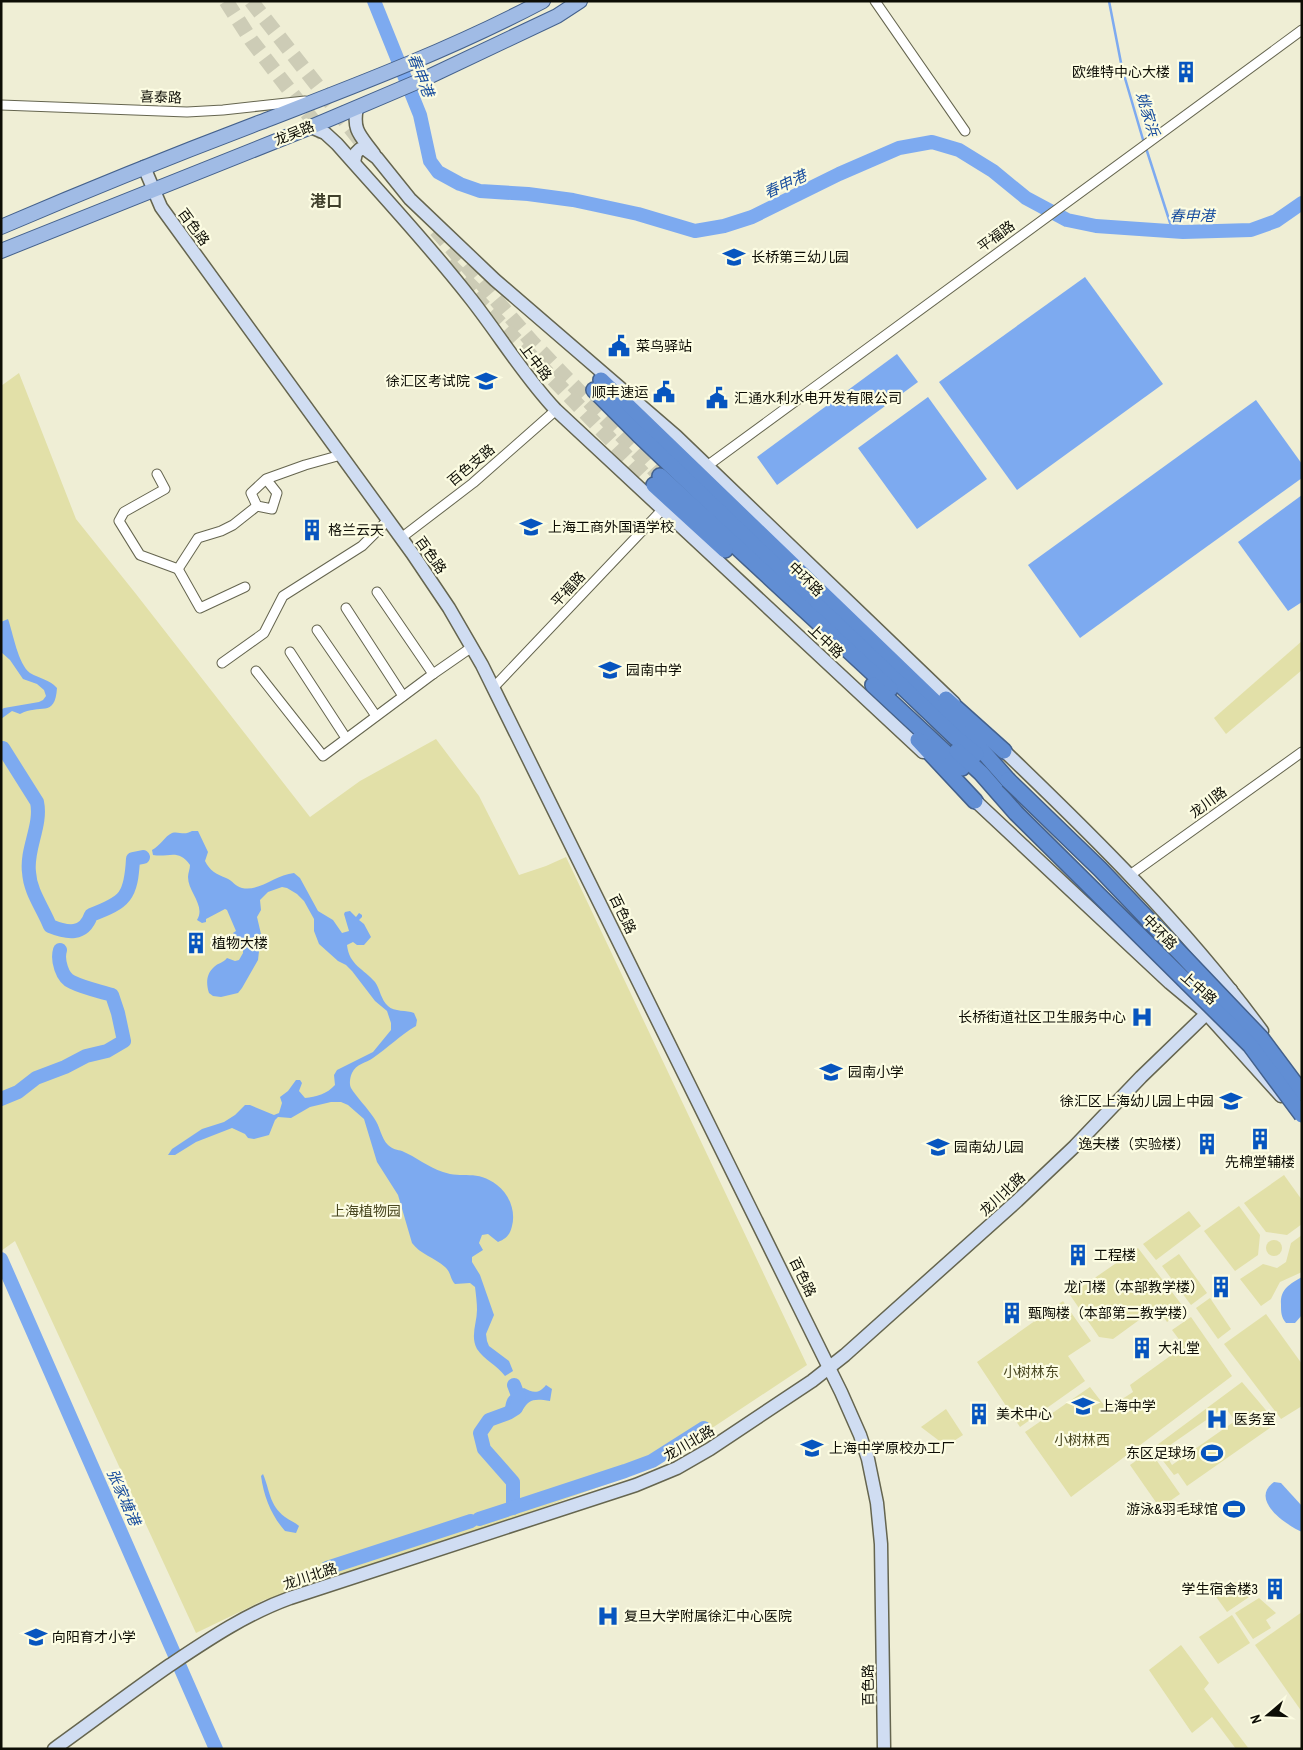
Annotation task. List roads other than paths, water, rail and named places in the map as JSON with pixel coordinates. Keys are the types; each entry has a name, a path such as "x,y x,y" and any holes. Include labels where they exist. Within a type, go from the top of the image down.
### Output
{"highway":[{"name":"中环路","path":"918,708 774,548 597,385 638,434 918,708 981,772 1016,813 1250,1045 1302,1115"},
{"name":"中环路","path":"918,708 883,695 657,481 918,708 1008,780 1100,869 1261,1038 1302,1093"},
{"path":"774,548 1004,751"},
{"path":"883,695 907,729 975,801"}],"main road":[{"name":"龙吴路","path":"1,227 144,167 418,61 497,25 543,1"},
{"name":"龙吴路","path":"1,251 357,108 424,79 556,16 580,1"}],"street":[{"path":"875,1 965,131"},
{"name":"平福路","path":"707,466 1302,30"},
{"name":"喜泰路","path":"1,105 187,112 223,110 320,99"},
{"name":"上中路","path":"357,108 354,121 357,130 376,158 410,199 495,280 676,436 1004,751 1130,875 1233,993 1302,1086"},
{"name":"上中路","path":"311,127 325,133 354,162 459,284 530,380 556,410 1170,983 1209,1016 1302,1120"},
{"path":"354,162 356,153 360,149 366,149 376,158"},
{"name":"百色路","path":"144,167 162,207 401,538 435,587 472,647 494,687 832,1371 860,1435 868,1459 878,1503 881,1544 884,1749"},
{"name":"百色支路","path":"401,538 466,488 556,410"},
{"path":"257,506 252,493 266,479 341,455"},
{"path":"157,474 166,489 124,512 119,521 140,555 178,569 200,608 245,587"},
{"path":"178,569 198,538 233,525 257,506 272,509 277,494 266,479"},
{"name":"平福路","path":"494,687 662,510"},
{"path":"222,664 264,633 283,596 362,546 388,520"},
{"path":"377,592 433,674"},
{"path":"346,608 403,696"},
{"path":"317,630 376,716"},
{"path":"256,671 323,756 472,647"},
{"path":"290,652 346,738"},
{"name":"龙川路","path":"1130,875 1302,752"},
{"name":"龙川北路","path":"68,1749 194,1653 279,1610 604,1505 662,1484 698,1466 722,1451 832,1371 907,1311 1030,1200 1098,1135 1151,1077 1233,993"},
{"name":"龙川北路","path":"54,1749 102,1712 171,1669"}],"water":[{"path":"1085,277 1163,384 1017,490 939,382"},
{"path":"897,354 918,382 777,485 757,457"},
{"path":"928,397 987,479 917,529 858,448"},
{"path":"1256,400 1302,464 1302,478 1080,638 1028,565"},
{"path":"1302,495 1302,602 1288,611 1238,542"},
{"path":"8,619 19,656 26,669 57,688 56,698 50,707 20,714 12,711 1,719 1,710 4,708 39,702 46,696 44,690 37,684 23,679 10,660 1,652 1,622"},
{"path":"198,831 208,852 205,861 211,870 240,887 255,888 287,874 294,873 300,878 318,911 333,920 342,933 349,931 345,912 350,911 356,917 359,913 362,915 359,920 364,924 371,937 364,945 357,945 353,942 347,945 348,952 354,962 375,982 388,1006 414,1013 417,1020 416,1026 373,1058 356,1068 351,1076 350,1086 374,1118 384,1139 390,1146 443,1172 483,1177 490,1180 508,1198 513,1215 509,1234 498,1242 488,1234 482,1235 479,1243 483,1250 472,1257 472,1262 480,1275 494,1315 486,1334 487,1341 489,1346 509,1361 513,1371 505,1376 480,1353 475,1344 474,1334 477,1310 475,1287 470,1283 455,1284 445,1267 419,1250 412,1243 398,1195 377,1162 364,1119 348,1105 341,1102 331,1102 310,1107 291,1118 278,1117 269,1135 254,1139 248,1138 245,1134 232,1128 196,1142 175,1155 168,1155 172,1149 202,1129 224,1122 245,1105 250,1105 274,1115 279,1113 282,1103 280,1097 288,1091 296,1080 300,1080 302,1083 299,1091 305,1098 325,1093 335,1085 334,1075 337,1070 373,1052 391,1030 387,1011 375,1001 346,965 338,961 319,944 314,931 314,919 304,901 287,888 282,887 268,892 260,900 261,910 257,917 261,934 258,960 242,988 238,993 221,997 213,996 209,993 207,979 211,970 227,958 235,961 239,960 243,953 243,948 234,939 233,933 236,931 227,910 225,909 206,919 206,922 202,923 197,920 199,909 189,883 190,865 186,860 177,855 153,855 152,850 172,833"},
{"path":"1302,1277 1302,1315 1295,1323 1286,1323 1281,1312 1282,1294 1290,1285"},
{"path":"546,1385 552,1389 550,1401 533,1400 516,1415 509,1418 505,1414 507,1400 511,1394 524,1388 533,1392 538,1391"},
{"path":"263,1474 276,1507 285,1517 299,1526 296,1533 285,1531 272,1512 264,1491 261,1476"},
{"path":"1274,1482 1281,1483 1302,1506 1302,1532 1287,1524 1268,1504 1267,1489"}],"waterway":[{"name":"春申港","path":"374,1 420,115 430,161 438,172 460,184 480,191 528,194 573,200 638,214 695,231 724,226 752,217 839,174 899,148 932,142 959,150 993,171 1026,198 1067,220 1096,226 1183,232 1251,230 1276,221 1302,203"},
{"name":"姚家浜","path":"1109,1 1122,68 1144,143"},
{"name":"姚家浜","path":"1146,148 1173,232"},
{"path":"3,748 37,802 38,811 29,872 34,893 50,926 69,931 79,930 84,927 91,915 112,906 124,896 131,882 133,859 143,857"},
{"path":"1,1099 18,1092 36,1078 65,1067 86,1056 107,1051 124,1041 112,995 68,980 61,968 60,950"},
{"name":"张家塘港","path":"1,1259 216,1749"},
{"path":"513,1508 513,1482 484,1449 480,1433 489,1420 516,1408 519,1398 514,1385"},
{"path":"479,1519 652,1461 704,1428"},
{"path":"327,1568 471,1521"}],"tunnel":[{"path":"226,1 251,40 324,135"},
{"path":"251,1 363,144"},
{"path":"436,230 532,342 660,476"},
{"path":"448,263 483,298"},
{"path":"474,296 654,485"}],"place":[{"name":"欧维特中心大楼","path":"1186,72"},
{"name":"长桥第三幼儿园","path":"734,257"},
{"name":"菜鸟驿站","path":"619,346"},
{"name":"徐汇区考试院","path":"486,381"},
{"name":"顺丰速运","path":"664,392"},
{"name":"汇通水利水电开发有限公司","path":"717,398"},
{"name":"上海工商外国语学校","path":"531,527"},
{"name":"格兰云天","path":"312,530"},
{"name":"园南中学","path":"610,670"},
{"name":"植物大楼","path":"196,943"},
{"name":"长桥街道社区卫生服务中心","path":"1142,1017"},
{"name":"园南小学","path":"831,1072"},
{"name":"徐汇区上海幼儿园上中园","path":"1231,1101"},
{"name":"先棉堂辅楼","path":"1260,1139"},
{"name":"逸夫楼（实验楼）","path":"1207,1144"},
{"name":"园南幼儿园","path":"938,1147"},
{"name":"工程楼","path":"1078,1255"},
{"name":"龙门楼（本部教学楼）","path":"1221,1287"},
{"name":"甄陶楼（本部第二教学楼）","path":"1012,1313"},
{"name":"大礼堂","path":"1142,1348"},
{"name":"上海中学","path":"1083,1406"},
{"name":"美术中心","path":"979,1414"},
{"name":"医务室","path":"1217,1419"},
{"name":"上海中学原校办工厂","path":"812,1448"},
{"name":"东区足球场","path":"1212,1453"},
{"name":"游泳&羽毛球馆","path":"1234,1509"},
{"name":"学生宿舍楼3","path":"1275,1589"},
{"name":"复旦大学附属徐汇中心医院","path":"608,1616"},
{"name":"向阳育才小学","path":"36,1637"}],"district":[{"name":"港口","path":"326,201"}],"park label":[{"name":"上海植物园","path":"366,1211"},
{"name":"小树林东","path":"1031,1372"},
{"name":"小树林西","path":"1082,1440"}]}
